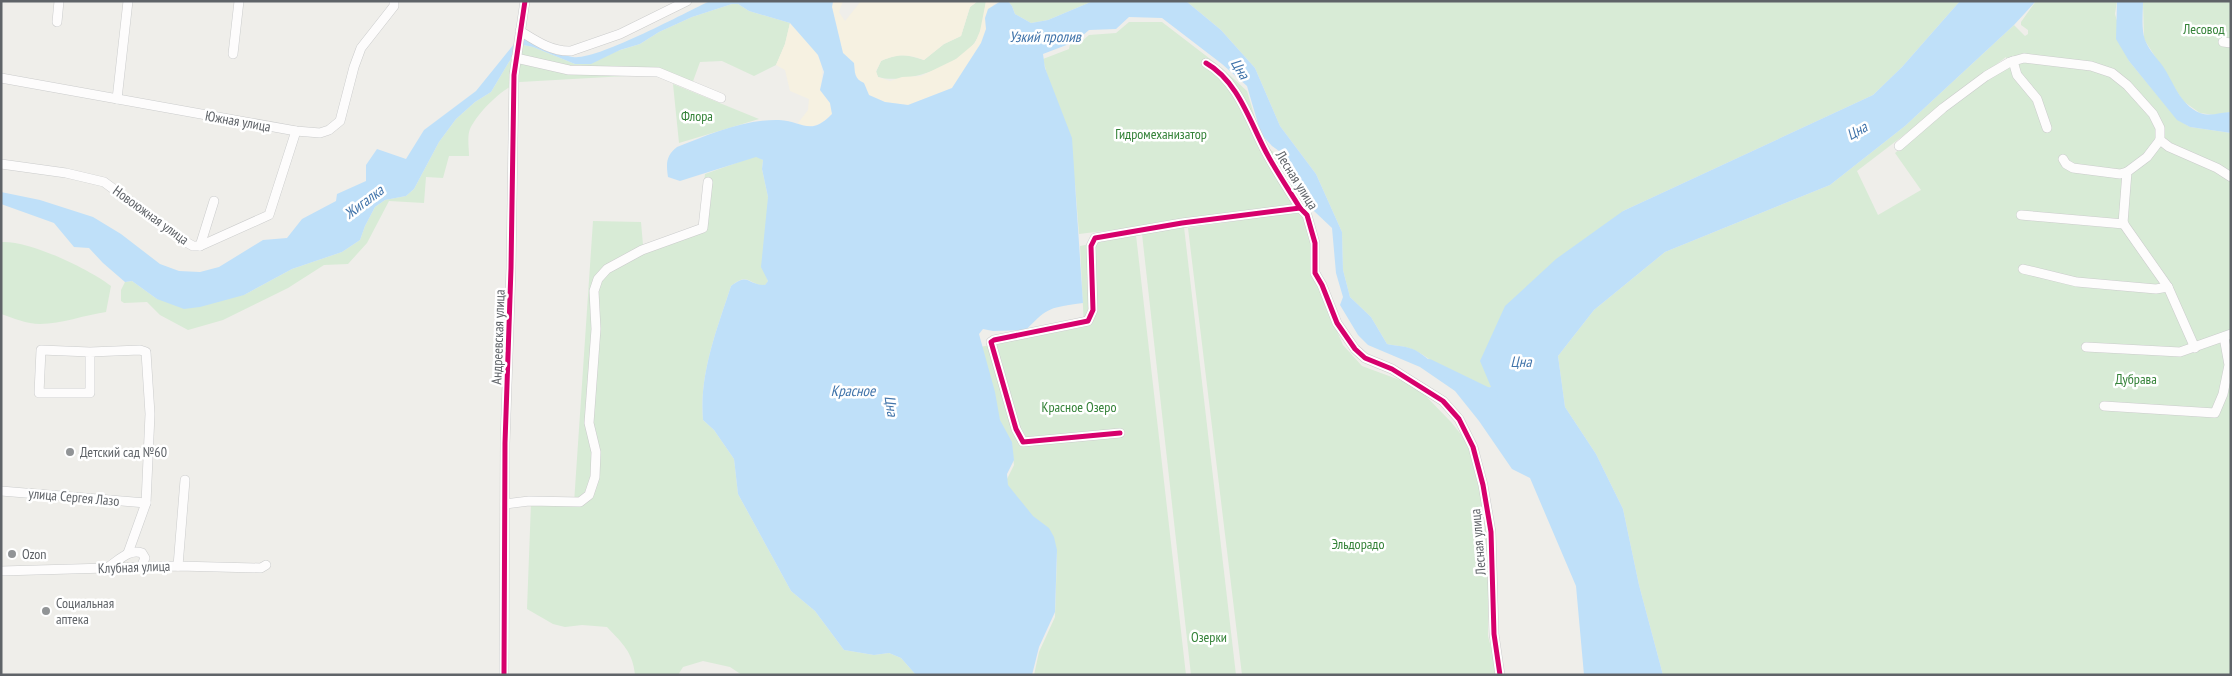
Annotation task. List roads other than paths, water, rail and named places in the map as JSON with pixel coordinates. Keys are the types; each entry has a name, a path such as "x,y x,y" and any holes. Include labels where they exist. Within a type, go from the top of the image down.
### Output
{"street":[{"path":"57,22 60,1"},
{"path":"117,99 128,1"},
{"path":"233,54 239,1"},
{"name":"Южная улица","path":"1,78 296,131 320,133 330,130 340,121 361,48 394,6 394,1"},
{"name":"Андреевская улица","path":"504,675 505,504 516,55 525,1"},
{"path":"520,34 540,44 562,51 571,51 620,34 687,1"},
{"path":"516,55 569,70 658,72 721,98"},
{"path":"1899,146 1943,108 1986,76 2013,61 2024,58 2077,66 2091,66 2112,73 2127,85 2153,114 2160,128 2160,140 2147,157 2127,172 2120,174 2072,168 2063,159"},
{"path":"2013,61 2016,75 2038,99 2047,128"},
{"name":"Лесная улица","path":"1206,64 1218,70 1237,94 1267,153 1300,208 1307,215 1315,243 1315,273 1322,285 1337,323 1355,349 1365,358 1392,369 1443,401 1459,419 1473,448 1491,532 1494,634 1500,675"},
{"name":"Новоюжная улица","path":"1,164 73,174 104,182 111,185 186,242 193,246 200,246 269,214 296,131"},
{"path":"2160,140 2169,147 2217,168 2231,177"},
{"path":"2127,172 2124,224 2168,287 2195,348"},
{"path":"505,504 580,502 589,495 595,477 596,452 589,422 596,329 594,291 598,279 608,270 642,250 703,228 708,182"},
{"path":"200,246 214,201"},
{"path":"1120,433 1023,442 1016,429 992,349 993,341 1088,321 1093,310 1091,246 1095,238 1182,223 1300,208"},
{"path":"2021,215 2124,224"},
{"path":"2023,269 2077,282 2156,289 2168,287"},
{"path":"2086,347 2180,352 2227,335 2229,364 2223,394 2215,413 2104,406"},
{"path":"90,352 90,393 39,393 41,350 90,352 140,350 146,352 150,414 146,503 128,553"},
{"path":"178,566 185,480"},
{"name":"улица Сергея Лазо","path":"1,491 146,503"},
{"path":"106,568 128,553 136,550 142,553 145,558 141,567"},
{"name":"Клубная улица","path":"1,571 178,566 261,568 266,565"}],"water":[{"name":"Красное","path":"710,1 833,1 832,7 843,53 854,63 857,77 864,83 869,95 885,102 908,105 952,88 981,43 986,29 985,18 988,9 1001,1 1008,1 1015,14 1031,23 1048,20 1093,1 1186,1 1221,30 1255,68 1280,126 1316,174 1342,232 1343,270 1350,297 1371,317 1387,344 1415,350 1450,377 1469,387 1479,388 1491,387 1480,361 1505,306 1556,259 1623,211 1873,95 1902,67 1960,1 2036,1 2014,25 1905,126 1830,185 1665,252 1594,310 1558,356 1565,407 1596,454 1623,509 1639,585 1663,675 1584,675 1576,586 1530,478 1512,469 1479,421 1455,391 1420,367 1368,345 1358,335 1340,305 1343,297 1336,273 1332,228 1314,211 1310,202 1294,190 1286,173 1286,156 1272,146 1261,134 1247,86 1222,64 1162,18 1129,17 1116,29 1089,30 1082,36 1071,35 1069,44 1043,54 1045,68 1072,138 1083,303 1051,309 1040,316 1026,330 993,331 983,329 979,334 995,392 1000,420 1012,442 1014,460 1007,474 1008,485 1033,516 1049,528 1054,537 1057,550 1055,612 1039,647 1032,675 916,675 901,658 889,653 874,655 844,650 815,611 791,591 738,494 734,459 714,430 703,420 702,403 706,369 731,286 741,280 765,285 768,281 761,267 768,197 762,169 763,160 756,157 680,181 668,177 668,160 677,147 740,125 766,120 779,120 812,126 818,125 832,114 830,103 820,90 824,72 818,55 790,23 749,11 738,4 732,4 692,17 659,32 640,44 620,50 591,64 575,64 533,47 523,45 518,47 491,92 475,102 456,119 439,142 414,189 406,196 385,200 375,207 360,240 342,252 292,269 244,295 200,307 184,309 157,299 132,281 125,282 89,248 74,247 54,223 1,204 1,192 40,200 93,217 121,234 160,264 179,271 200,272 219,267 263,240 287,238 302,219 336,201 337,194 366,181 366,165 377,149 406,159 424,130 476,91 519,38 533,41 573,57 584,56 620,44"},
{"path":"2117,1 2143,1 2145,40 2182,98 2200,113 2231,112 2231,133 2190,127 2177,120 2129,61 2116,39"}],"waterway":[{"name":"Цна","path":"1429,364 1493,395"}],"place":[{"name":"Детский сад №60","path":"70,452"},
{"name":"Ozon","path":"12,554"},
{"name":"Социальная аптека","path":"46,611"}],"park label":[{"name":"Лесовод","path":"2204,29"},
{"name":"Флора","path":"697,116"},
{"name":"Гидромеханизатор","path":"1161,134"},
{"name":"Дубрава","path":"2136,379"},
{"name":"Красное Озеро","path":"1079,407"},
{"name":"Эльдорадо","path":"1358,544"},
{"name":"Озерки","path":"1209,637"}],"water label":[{"name":"Узкий пролив","path":"1045,37"},
{"name":"Жигалка","path":"364,202"}]}
